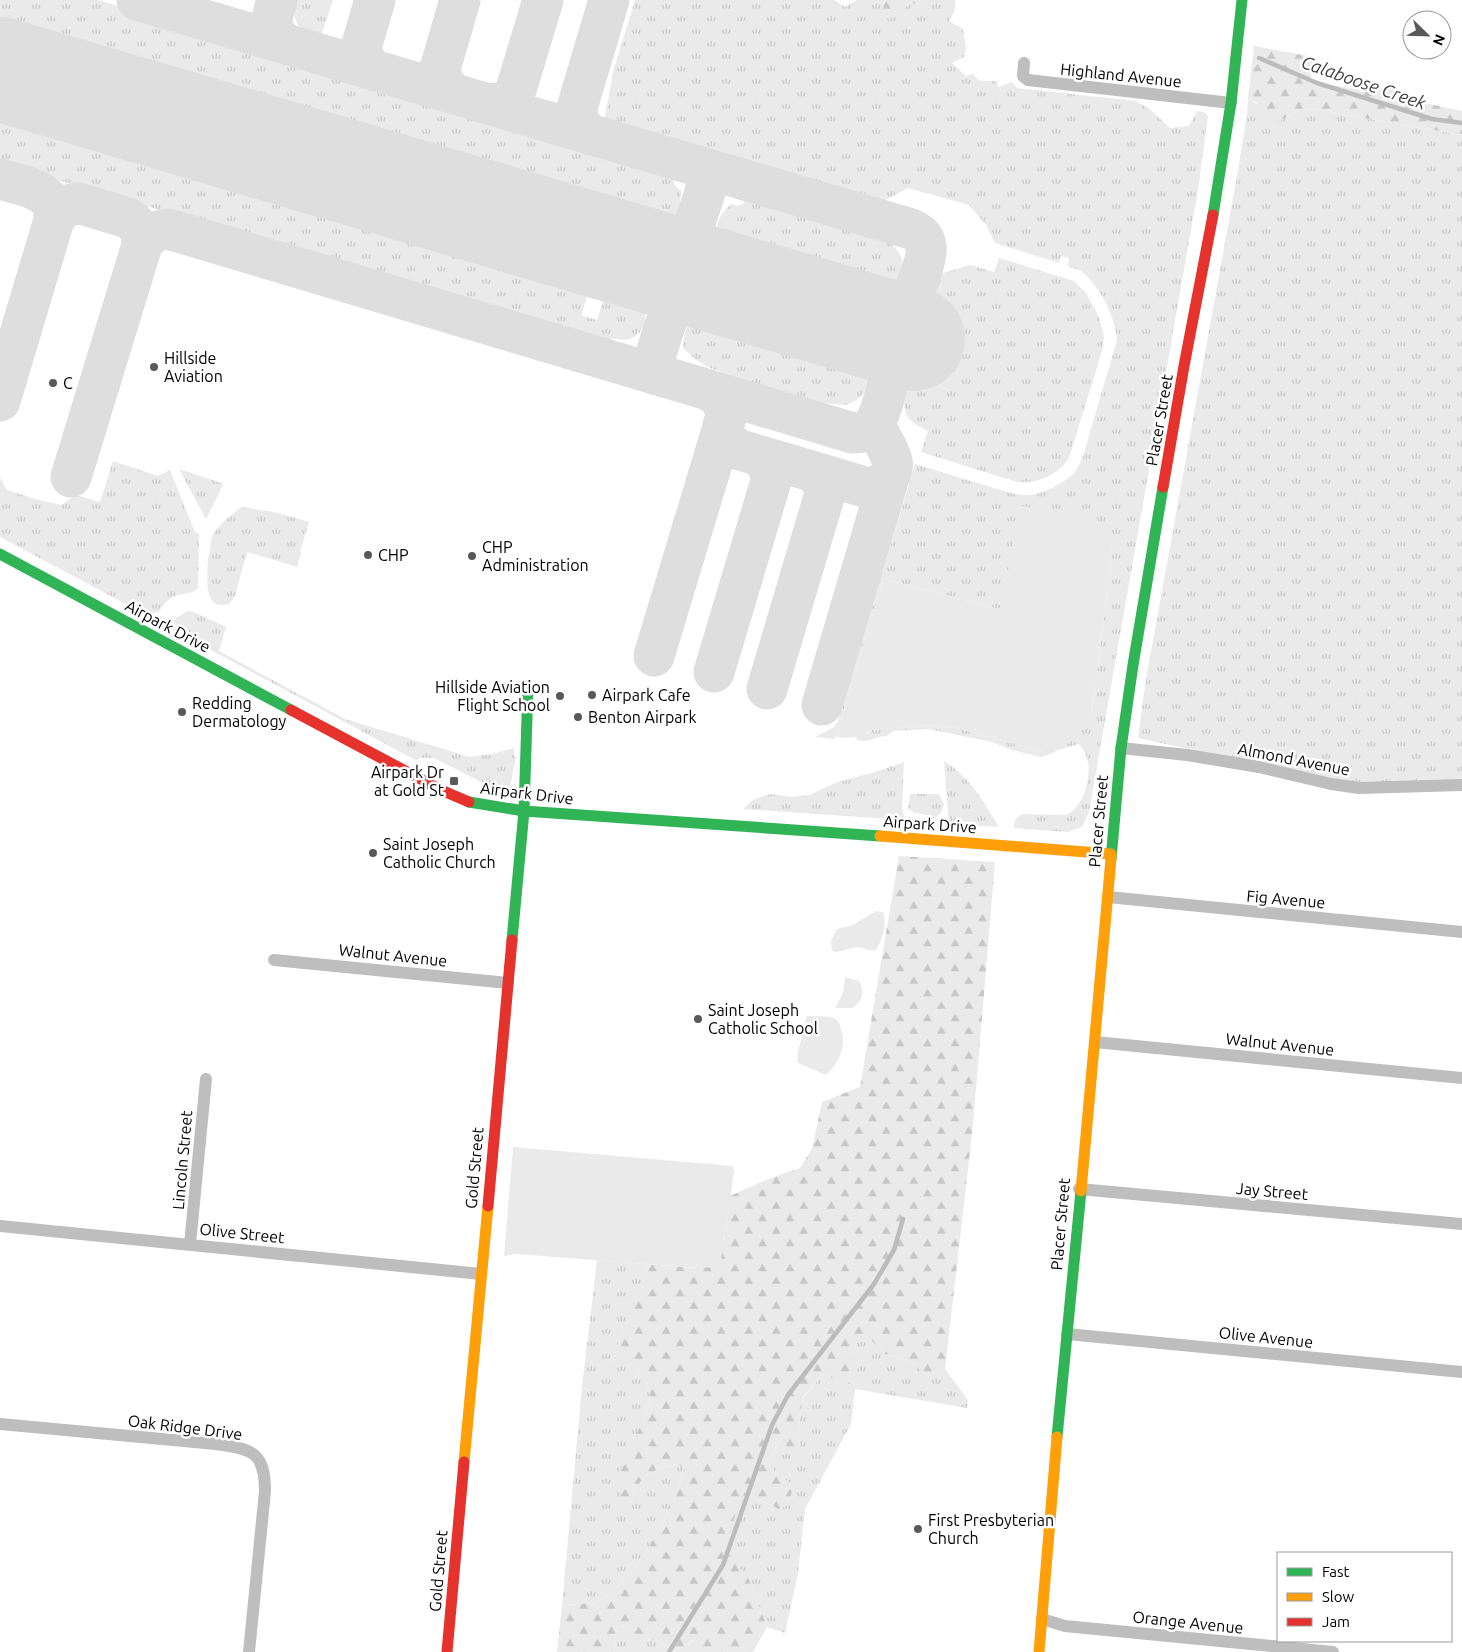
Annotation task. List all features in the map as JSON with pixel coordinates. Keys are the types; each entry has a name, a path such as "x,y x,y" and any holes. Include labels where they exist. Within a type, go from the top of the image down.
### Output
{"street":[{"name":"Placer Street","path":"1039,1652 1050,1508 1121,748 1133,665 1184,366 1208,246 1231,103 1242,0"},
{"name":"Highland Avenue","path":"1024,63 1023,76 1028,80 1231,103"},
{"name":"Airpark Drive","path":"0,554 441,790 472,803 524,811 1111,854"},
{"name":"Gold Street","path":"446,1652 524,811 528,686"},
{"name":"Almond Avenue","path":"1121,748 1187,755 1259,767 1331,784 1359,788 1462,785"},
{"name":"Fig Avenue","path":"1108,896 1462,932"},
{"name":"Walnut Avenue","path":"274,960 508,983"},
{"name":"Walnut Avenue","path":"1095,1042 1462,1078"},
{"name":"Lincoln Street","path":"190,1244 206,1079"},
{"name":"Jay Street","path":"1079,1189 1462,1224"},
{"name":"Olive Street","path":"0,1226 481,1274"},
{"name":"Olive Avenue","path":"1067,1334 1462,1372"},
{"name":"Oak Ridge Drive","path":"0,1424 216,1444 242,1448 254,1454 265,1474 266,1491 249,1652"},
{"name":"Orange Avenue","path":"1042,1619 1065,1626 1333,1652"}],"green space":[{"path":"0,0 98,0 655,165 655,169 672,178 676,187 681,191 676,217 661,226 652,226 625,219 519,184 0,34"},
{"path":"295,0 333,0 320,39 315,41 300,29 294,14"},
{"path":"635,0 834,0 845,7 857,0 921,5 927,0 955,0 955,10 949,21 963,29 966,49 964,57 952,63 966,76 973,74 978,80 996,81 998,87 1012,82 1017,88 1136,101 1152,111 1170,128 1189,126 1197,111 1204,112 1208,116 1198,190 1089,812 1082,827 1067,832 1014,828 1014,823 1023,814 1065,815 1072,812 1082,799 1085,791 1088,765 1084,751 1079,744 1058,750 1079,733 1087,723 1092,711 1112,552 1109,523 999,609 884,579 836,737 834,739 815,737 834,727 838,721 915,464 1014,494 1026,495 1040,493 1052,488 1071,476 1077,469 1083,456 1117,340 1114,322 1106,303 1088,278 1080,271 1068,266 1069,258 1061,256 1059,263 995,243 986,225 969,205 908,188 874,206 870,206 605,128 607,121 605,116 613,72"},
{"path":"870,0 927,0 921,5 911,3 889,20 882,13 885,2 869,2"},
{"path":"1254,46 1314,57 1310,82 1358,89 1395,89 1411,100 1462,111 1462,135 1308,108 1292,113 1280,121 1262,118 1257,103 1248,98"},
{"path":"1248,98 1280,121 1292,113 1308,108 1462,135 1462,781 1372,785 1290,771 1138,738 1145,685 1238,170"},
{"path":"0,105 305,197 585,277 591,283 582,313 583,316 597,320 605,295 599,291 601,285 618,291 623,288 633,291 644,308 644,324 639,333 634,337 626,340 611,339 608,340 607,344 0,163"},
{"path":"760,195 883,233 884,239 900,254 902,270 899,277 885,288 874,292 722,244 717,228 723,212 732,204 737,206 743,204 746,197 757,202"},
{"path":"999,258 1074,281 1086,293 1099,317 1104,336 1103,348 1069,458 1053,474 1039,480 1017,482 921,452 928,431 912,422 906,411 904,398 939,280 943,273 970,265 994,272"},
{"path":"708,315 854,359 862,365 867,374 864,393 857,400 846,405 809,402 710,368 695,359 683,348 685,332 689,323 692,319"},
{"path":"113,461 158,476 170,470 195,532 199,534 198,588 169,599 158,613 155,612 152,618 0,537 0,478 7,490 35,499 61,505 76,495 100,502"},
{"path":"179,469 223,485 206,519"},
{"path":"1022,506 1110,523 1112,552 1092,710 1082,731 1064,747 1050,754 957,728 930,725 872,730 854,737 836,737 884,579 999,609"},
{"path":"241,507 274,512 309,522 300,552 302,553 298,567 247,552 235,596 229,604 220,605 210,597 208,590 208,557 211,540 221,524"},
{"path":"188,611 226,627 219,651 345,719 470,757 514,748 514,756 516,757 510,786 506,791 503,788 495,789 434,758 419,758 417,761 172,629 176,618"},
{"path":"930,725 957,728 1050,754 1041,757 1012,750 992,742 928,729 893,731 887,736 864,741 857,740 856,736 872,730"},
{"path":"944,761 969,782 999,827 949,824"},
{"path":"904,762 902,808 905,820 743,809 753,800 770,794 792,797 809,795 838,782"},
{"path":"910,794 939,794 944,804 941,813 933,819 927,815 915,814 908,808"},
{"path":"899,856 995,862 973,1125 945,1369 927,1376 911,1361 885,1354 870,1339 856,1343 854,1355 858,1368 851,1381 844,1386 824,1373 803,1397 799,1426 800,1448 788,1452 780,1440 771,1456 774,1472 794,1486 787,1506 778,1509 743,1491 724,1551 748,1577 767,1627 753,1652 699,1652 694,1640 675,1651 660,1641 634,1637 625,1626 617,1628 614,1645 621,1652 557,1652 562,1605 591,1603 609,1597 640,1561 661,1527 675,1500 684,1469 678,1464 648,1474 643,1478 629,1499 621,1496 616,1482 625,1456 651,1401 647,1385 633,1363 613,1363 620,1338 632,1317 627,1300 631,1291 642,1290 646,1264 698,1268 724,1241 730,1196 768,1179 800,1168 812,1149 822,1102 860,1087"},
{"path":"876,911 883,912 885,922 876,950 856,947 832,951 831,940 837,929 853,925"},
{"path":"845,977 859,981 862,996 859,1003 852,1008 835,1008 843,993"},
{"path":"807,1016 832,1018 837,1021 843,1035 841,1054 835,1065 826,1075 798,1063 797,1056"},
{"path":"513,1147 733,1166 734,1172 720,1267 698,1268 516,1254 504,1256"},
{"path":"597,1260 646,1264 642,1291 632,1317 620,1338 613,1362 633,1363 647,1385 651,1401 643,1421 629,1499 643,1478 648,1474 678,1464 684,1469 675,1500 661,1527 640,1561 609,1597 591,1603 562,1605 582,1386"},
{"path":"870,1339 885,1354 911,1361 927,1376 945,1369 968,1400 967,1408 855,1389 851,1424 805,1509 798,1574 785,1633 767,1627 748,1577 723,1551 743,1491 777,1509 794,1486 774,1472 771,1456 780,1440 800,1448 799,1426 803,1398 824,1373 844,1386 858,1368 854,1355 856,1343"},
{"path":"625,1626 634,1637 660,1641 675,1651 695,1640 699,1652 621,1652 614,1645 617,1628"}],"waterway":[{"name":"Calaboose Creek","path":"1259,58 1317,83 1432,119 1462,123"},
{"path":"669,1652 723,1565 772,1425 788,1395 874,1284 894,1250 903,1219"}],"taxiway":[{"path":"137,0 911,229 923,237 926,251 924,264 916,286 909,299 901,308"},
{"path":"277,0 272,20 273,30 287,44"},
{"path":"375,0 362,44 364,59 375,70"},
{"path":"453,93 443,82 440,69 460,0"},
{"path":"491,104 505,102 515,93 543,0"},
{"path":"589,134 578,121 577,108 609,0"},
{"path":"695,165 706,181 694,229 695,239 701,257 713,272 730,283 853,319"},
{"path":"0,179 37,190 44,195 50,202 54,220 0,401"},
{"path":"54,220 66,205 78,203 133,221 141,231 142,245 71,477"},
{"path":"497,213 642,255 651,255 674,247 687,236 696,221"},
{"path":"142,245 152,234 168,229 853,433 868,430 875,423 888,379 885,359"},
{"path":"664,377 657,366 656,355 662,333 676,304 688,294 709,287 727,288 746,293"},
{"path":"654,656 726,417 721,401 708,390"},
{"path":"723,425 726,439 737,449 868,488 878,486 886,480 891,473 892,465 888,450 877,428 876,420"},
{"path":"714,672 771,481 768,467 758,456"},
{"path":"767,689 824,497 822,482 811,471"},
{"path":"822,705 890,474"}],"runway":[{"path":"0,69 913,339"}],"traffic: fast":[{"path":"1213,215 1231,103 1242,0"},
{"path":"1111,859 1121,748 1163,487"},
{"path":"0,554 291,710"},
{"path":"512,940 524,811 528,686"},
{"path":"469,802 524,811 880,836"},
{"path":"1057,1437 1081,1191"}],"traffic: slow":[{"path":"880,836 1111,854"},
{"path":"1081,1191 1111,859"},
{"path":"464,1462 488,1206"},
{"path":"1039,1652 1057,1437"}],"traffic: jam":[{"path":"1163,487 1213,215"},
{"path":"291,710 441,790 469,802"},
{"path":"488,1206 512,940"},
{"path":"447,1652 464,1462"}],"place":[{"name":"Hillside Aviation","path":"154,367"},
{"name":"C","path":"53,383"},
{"name":"CHP","path":"368,555"},
{"name":"CHP Administration","path":"472,556"},
{"name":"Airpark Cafe","path":"592,695"},
{"name":"Hillside Aviation Flight School","path":"560,696"},
{"name":"Redding Dermatology","path":"182,712"},
{"name":"Benton Airpark","path":"578,717"},
{"name":"Airpark Dr at Gold St","path":"454,781"},
{"name":"Saint Joseph Catholic Church","path":"373,853"},
{"name":"Saint Joseph Catholic School","path":"698,1019"},
{"name":"First Presbyterian Church","path":"918,1529"}]}
